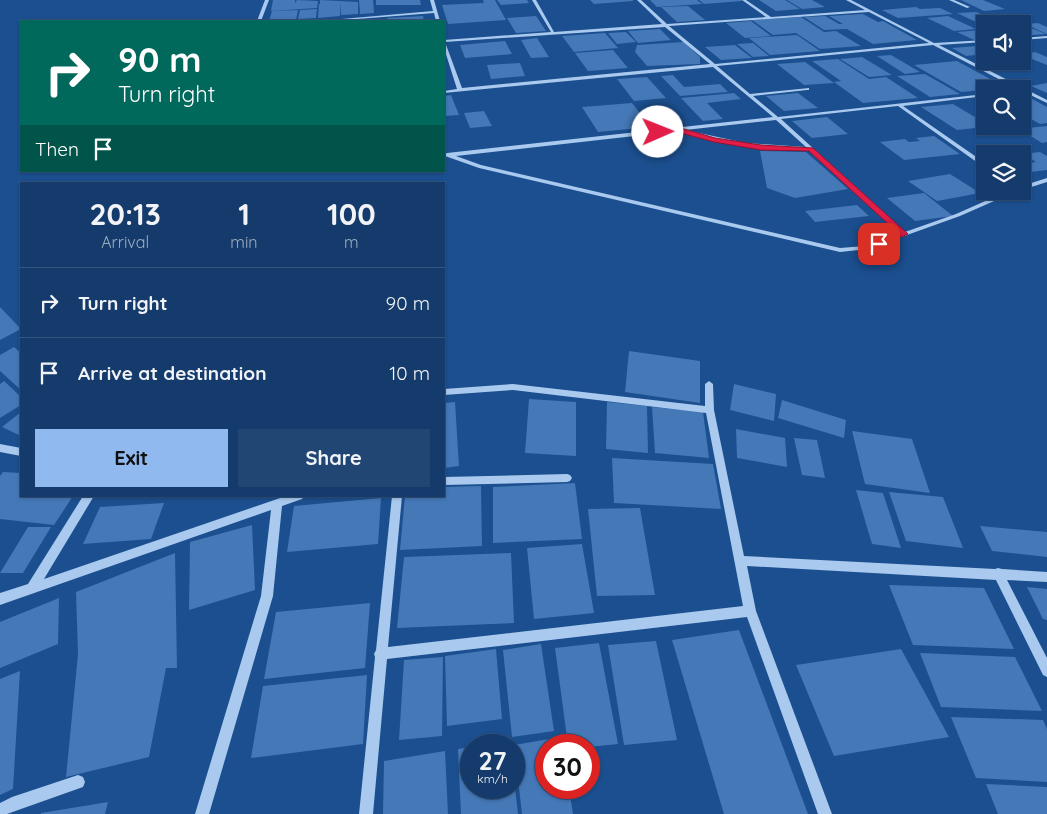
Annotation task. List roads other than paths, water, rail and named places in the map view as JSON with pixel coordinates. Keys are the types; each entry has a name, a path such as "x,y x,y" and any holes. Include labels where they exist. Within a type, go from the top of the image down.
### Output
{"street":[{"path":"259,20 267,0"},
{"path":"432,0 438,20"},
{"path":"534,0 553,33"},
{"path":"639,0 664,24 778,119 904,234"},
{"path":"744,0 770,18"},
{"path":"848,0 1005,80"},
{"path":"950,0 968,8"},
{"path":"445,42 664,24 870,11"},
{"path":"349,20 435,12"},
{"path":"1031,38 1047,37"},
{"path":"445,92 932,44 976,42"},
{"path":"445,45 460,90"},
{"path":"750,95 806,89"},
{"path":"1031,93 1047,102"},
{"path":"446,154 976,96"},
{"path":"899,106 976,160"},
{"path":"677,130 714,140 761,148 811,149"},
{"path":"446,154 479,166 840,250 866,248 958,215 993,200"},
{"path":"1031,185 1047,180"},
{"path":"709,384 710,410 750,611 825,814"},
{"path":"445,392 513,387 710,410"},
{"path":"0,448 20,452"},
{"path":"445,481 567,478"},
{"path":"32,589 88,497"},
{"path":"0,599 297,497"},
{"path":"366,814 380,654 397,497"},
{"path":"202,814 267,596 277,505"},
{"path":"741,561 1047,577"},
{"path":"998,573 1047,671"},
{"path":"380,654 750,611"},
{"path":"0,810 12,804 78,782"}]}
